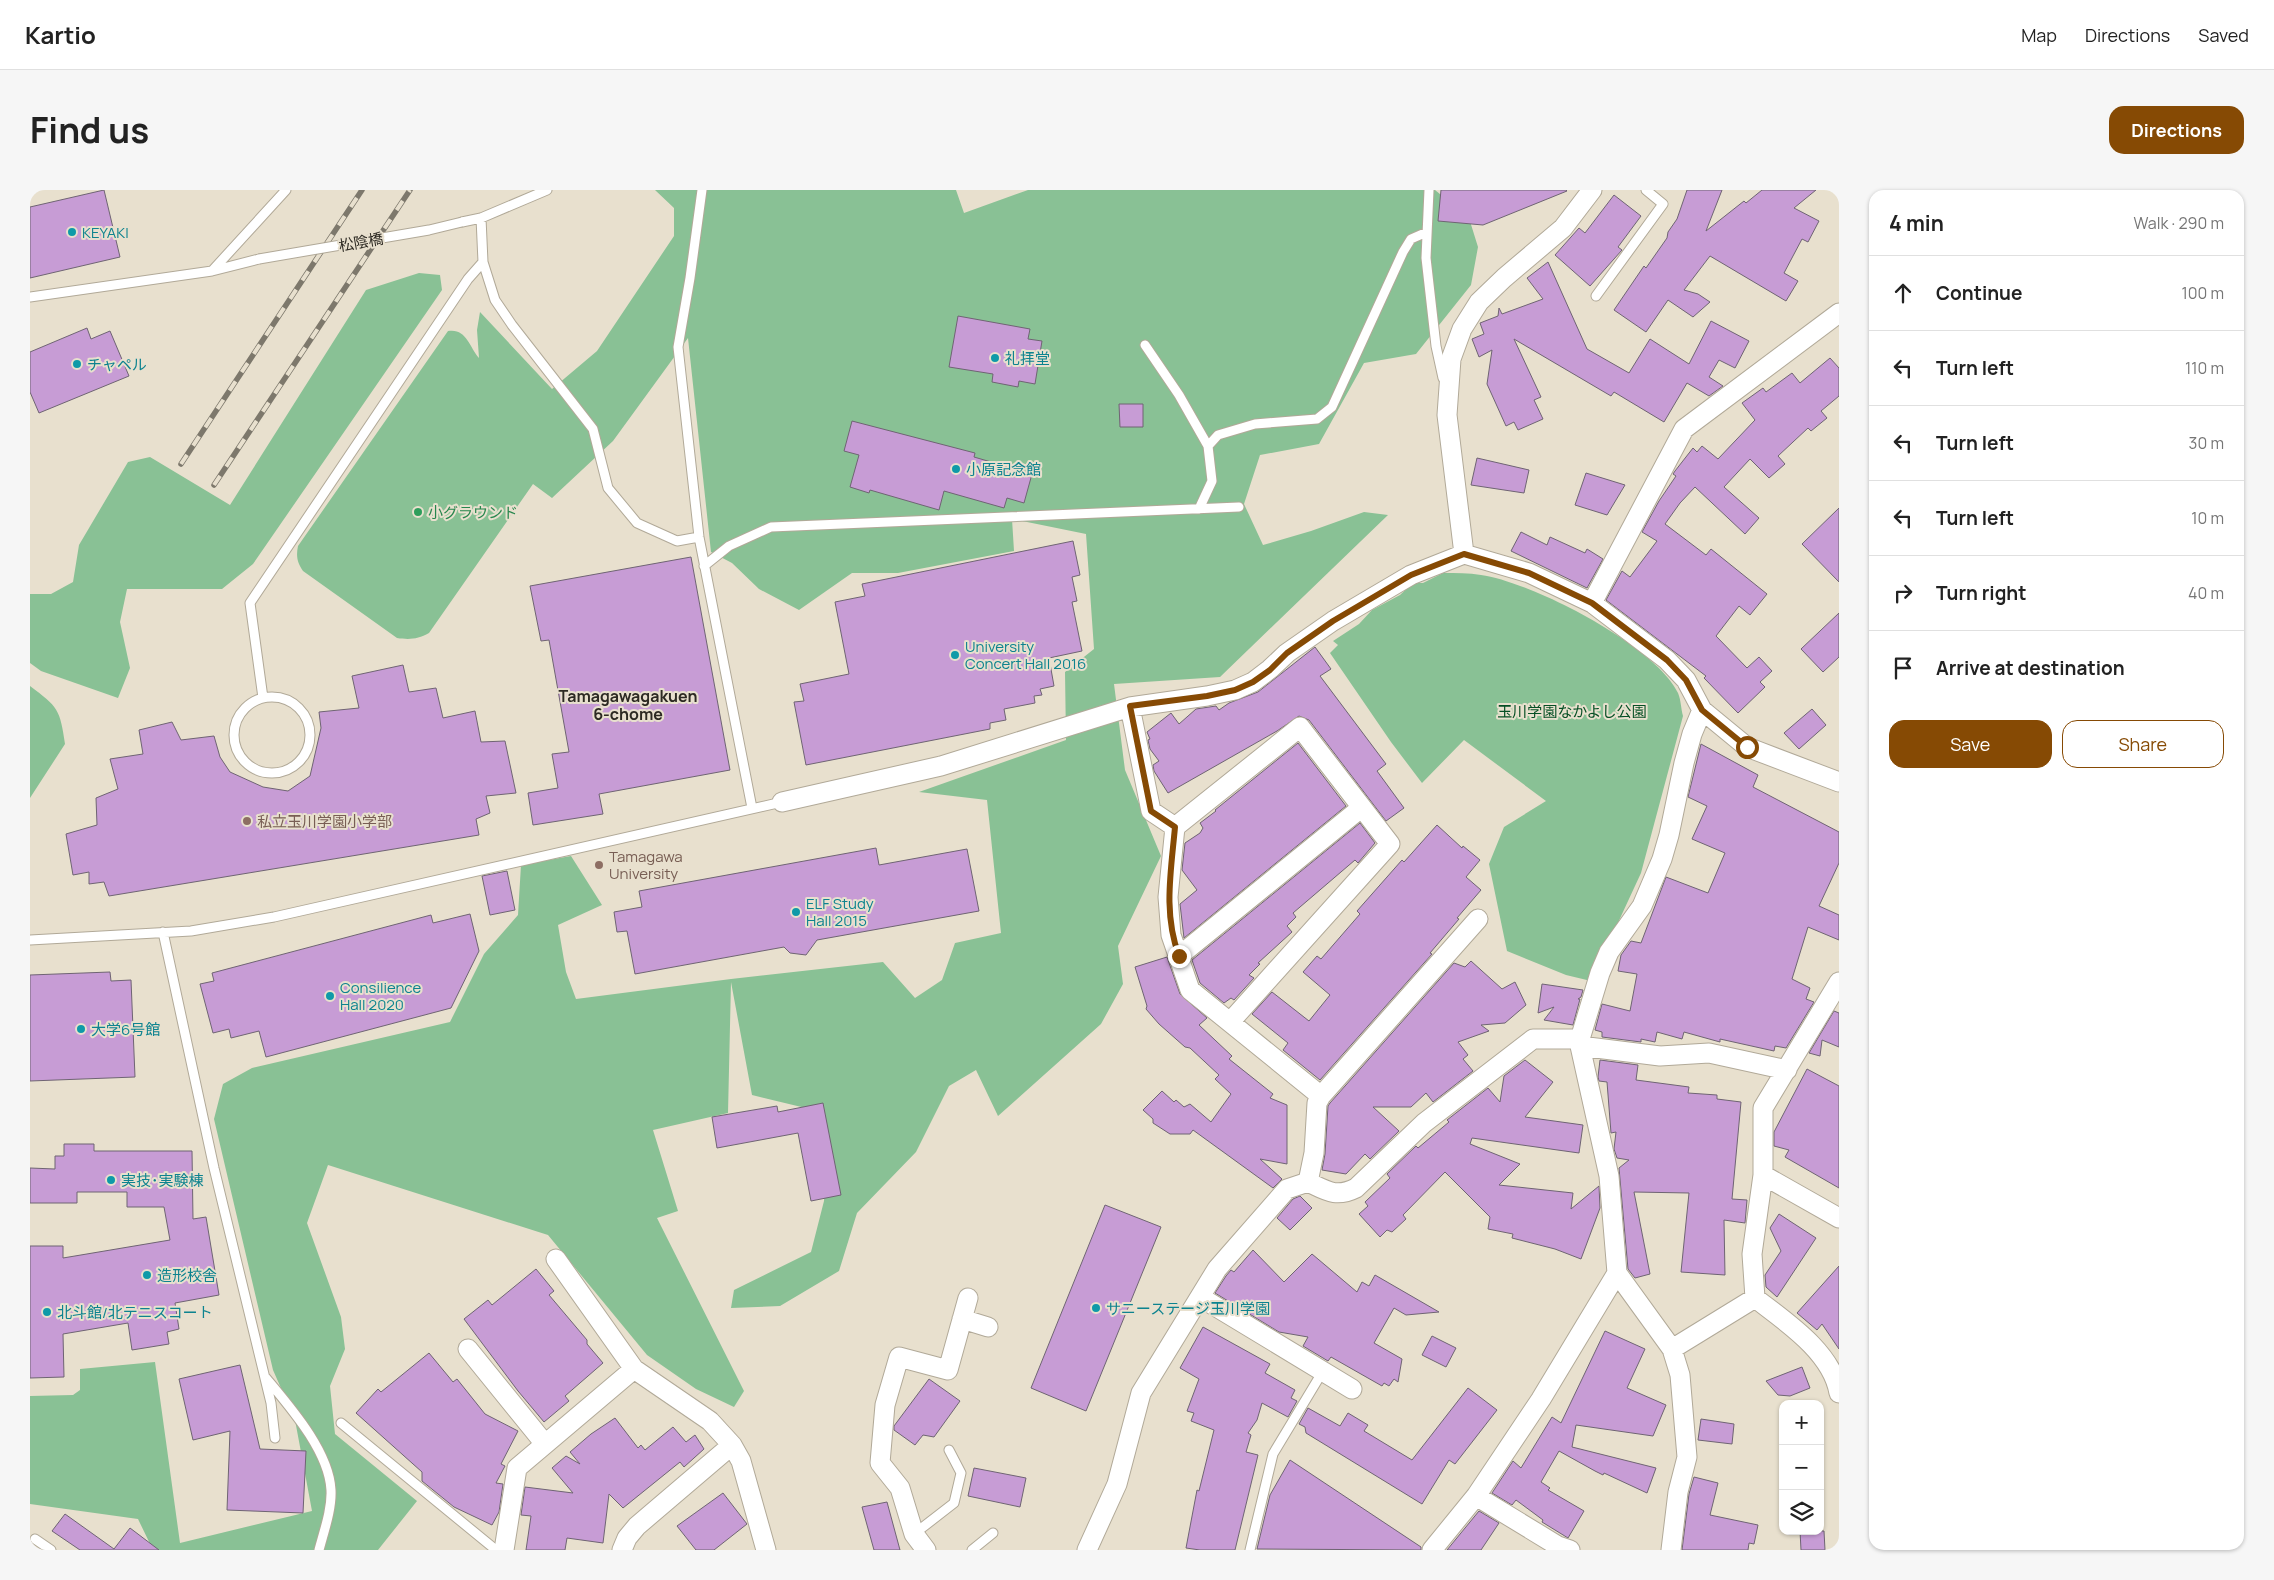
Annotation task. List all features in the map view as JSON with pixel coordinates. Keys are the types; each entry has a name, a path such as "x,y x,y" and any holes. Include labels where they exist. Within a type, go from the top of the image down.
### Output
{"street":[{"path":"1464,554 1456,500 1447,398 1451,359 1469,316 1490,290 1563,228 1592,190"},
{"path":"1592,603 1684,429 1839,313"},
{"path":"782,802 940,766 1130,706 1207,696 1235,690 1253,682 1270,670 1287,653 1348,612 1411,575 1464,554 1529,573 1592,603 1677,669 1686,680 1702,710 1747,747 1839,782"},
{"path":"1130,706 1151,811 1175,827"},
{"path":"1672,1550 1678,1492 1687,1457 1680,1375 1672,1349 1617,1273 1609,1176 1580,1042 1600,973 1606,959 1642,906 1662,859 1671,828 1684,763 1692,734 1702,710"},
{"path":"1230,1022 1390,844 1300,727 1175,827 1168,897 1171,935 1190,990 1321,1096"},
{"path":"1179,956 1362,808"},
{"path":"1308,1182 1314,1153 1317,1103 1321,1096 1478,919"},
{"path":"1839,982 1763,1108 1764,1175 1752,1254 1755,1298 1802,1334 1836,1378 1839,1393"},
{"path":"1087,1550 1118,1484 1141,1393 1217,1269 1287,1188 1308,1182 1327,1191 1343,1194 1356,1188 1424,1122 1533,1039 1580,1042 1660,1056 1709,1053 1787,1070"},
{"path":"1764,1175 1839,1218"},
{"path":"556,1258 634,1369 710,1421 732,1445 740,1462 766,1550"},
{"path":"1432,1550 1476,1496 1541,1399 1617,1273"},
{"path":"1200,1297 1352,1389"},
{"path":"926,1550 914,1534 900,1488 880,1463 884,1405 899,1358 948,1370 968,1298"},
{"path":"1672,1349 1755,1298"},
{"path":"962,1319 988,1327"},
{"path":"468,1350 545,1444"},
{"path":"504,1550 517,1468 634,1369"},
{"path":"622,1550 627,1538 637,1526 732,1445"},
{"path":"1476,1496 1558,1546 1570,1550"}],"lane":[{"path":"212,271 286,190"},
{"name":"松陰橋","path":"30,297 212,271 259,259 429,230 481,218 547,190"},
{"path":"702,190 678,347 699,537 752,808"},
{"path":"1429,190 1426,258 1436,346 1447,398"},
{"path":"1596,296 1663,204 1646,190"},
{"path":"481,218 484,262 495,300 512,325 593,429 608,488 636,523 677,541 699,537"},
{"path":"1208,446 1218,435 1255,424 1317,419 1332,407 1403,252 1411,239 1427,232"},
{"path":"263,698 250,603 468,279 484,262"},
{"path":"1145,346 1179,395 1208,446 1212,481 1199,508"},
{"path":"704,566 729,546 771,527 1239,507"},
{"path":"281,697 293,702 303,712 309,724 311,736 308,750 301,761 290,769 277,773 264,773 243,761 237,751 234,739 234,727 238,716 246,707 256,700 263,698 281,697"},
{"path":"30,940 191,931 274,917 782,802"},
{"path":"163,932 214,1168 271,1403 275,1438"},
{"path":"1250,1550 1273,1454 1322,1371"},
{"path":"264,1376 301,1421 326,1465 331,1490 327,1522 319,1550"},
{"path":"341,1423 496,1550"},
{"path":"914,1534 954,1503 961,1473 950,1450"},
{"path":"972,1550 993,1533"},
{"path":"36,1539 51,1550"}],"green space":[{"path":"655,190 956,190 964,213 1028,190 1435,190 1469,218 1478,247 1471,285 1416,354 1364,363 1319,444 1260,455 1244,504 1263,545 1311,531 1364,512 1388,515 1220,677 1114,684 1125,770 1161,856 1118,946 1123,984 1101,1024 998,1116 976,1070 949,1086 916,1152 857,1213 839,1271 780,1306 731,1308 734,1290 811,1252 824,1201 827,1156 818,1111 752,1095 731,982 728,1113 653,1130 678,1211 657,1218 744,1391 734,1407 696,1389 647,1355 548,1235 328,1165 307,1223 341,1317 345,1349 330,1386 335,1434 417,1501 378,1550 153,1550 138,1519 30,1504 30,1396 73,1395 80,1390 80,1369 155,1362 180,1543 312,1511 295,1420 273,1370 214,1119 223,1084 252,1068 450,1022 484,954 518,915 521,865 571,856 602,905 558,925 566,972 576,999 883,962 915,998 942,980 955,943 1001,933 987,800 919,792 1066,740 1065,672 1094,649 1086,534 1012,519 1014,551 898,573 852,573 799,610 759,589 732,563 711,552 688,338 613,441 552,498 533,484 429,633 421,637 397,638 303,571 299,565 297,556 298,546 448,331 459,332 463,335 479,358 477,330 480,312 552,389 597,351 674,236 674,208"},
{"path":"419,273 440,275 442,290 253,564 222,589 127,589 120,622 130,668 118,698 41,671 30,663 30,594 51,594 73,582 79,545 128,462 150,457 230,505 366,290"},
{"name":"玉川学園なかよし公園","path":"1443,573 1476,574 1503,580 1560,603 1619,637 1645,656 1665,675 1678,693 1683,716 1641,873 1591,981 1566,975 1507,951 1489,864 1504,827 1546,801 1464,740 1422,783 1391,742 1330,653 1338,645 1333,641 1359,624 1372,610 1400,595 1413,583 1423,583"},
{"path":"30,686 47,699 56,710 61,723 65,744 30,798"}],"building":[{"name":"KEYAKI","path":"104,190 120,257 30,278 30,207"},
{"path":"1441,190 1567,191 1483,225 1438,221"},
{"path":"1687,190 1722,190 1706,231 1744,201 1746,203 1762,190 1816,190 1794,208 1819,221 1808,242 1802,239 1784,273 1798,281 1786,301 1710,256 1684,290 1698,294 1710,302 1693,317 1668,300 1646,332 1614,310 1644,266 1646,268 1667,238 1668,232 1677,219"},
{"path":"1614,195 1641,216 1618,247 1622,250 1590,286 1555,255 1579,228 1585,233"},
{"path":"1548,262 1587,349 1629,373 1650,339 1689,364 1711,321 1749,341 1735,368 1719,360 1709,377 1723,386 1709,396 1687,383 1664,422 1614,392 1611,396 1514,339 1541,397 1534,400 1543,419 1518,430 1514,422 1506,426 1487,384 1492,350 1479,357 1472,339 1484,334 1480,323 1498,316 1499,308 1502,314 1543,299 1527,278"},
{"name":"礼拝堂","path":"958,316 1030,329 1028,339 1042,341 1035,384 1019,381 1018,387 992,382 993,374 949,367"},
{"name":"チャペル","path":"87,328 91,339 110,331 129,376 39,413 30,392 30,352"},
{"path":"1830,358 1839,368 1839,396 1821,411 1827,418 1811,431 1808,428 1778,456 1785,464 1769,478 1750,459 1724,487 1759,518 1745,534 1695,487 1680,503 1665,524 1706,555 1711,549 1767,594 1750,615 1739,606 1716,636 1747,668 1759,657 1772,671 1760,682 1765,687 1738,713 1704,678 1706,676 1606,600 1622,571 1630,577 1657,541 1642,532 1659,501 1676,476 1673,474 1693,448 1697,452 1702,446 1718,459 1755,420 1742,403 1763,388 1766,392 1792,373 1800,383"},
{"path":"1119,404 1143,404 1143,427 1120,427"},
{"name":"小原記念館","path":"852,421 975,453 974,457 1032,474 1024,503 1007,498 1004,508 944,491 939,510 870,490 869,493 850,487 859,455 844,451"},
{"path":"1477,458 1529,470 1524,493 1471,485"},
{"path":"1586,473 1625,485 1607,515 1575,505"},
{"path":"1839,508 1839,582 1802,544"},
{"path":"1521,532 1547,545 1550,537 1585,553 1587,549 1603,559 1587,588 1511,551"},
{"name":"University Concert Hall 2016","path":"1073,541 1080,575 1072,577 1077,601 1072,602 1082,651 1049,658 1054,686 1040,689 1042,695 1034,696 1035,703 1004,709 1006,720 990,723 990,729 806,765 794,702 804,701 800,684 849,674 835,602 865,596 862,584"},
{"path":"691,557 730,770 599,794 603,814 533,825 528,793 558,788 552,754 569,752 549,640 541,641 530,586"},
{"path":"1839,613 1839,657 1823,672 1801,649"},
{"path":"1315,647 1331,669 1320,676 1386,764 1377,771 1404,808 1386,821 1309,720 1299,716 1277,731 1168,793 1154,771 1153,765 1159,761 1150,749 1148,740 1150,739 1147,732 1171,713 1179,724 1196,709 1216,706 1219,710 1229,703 1258,692"},
{"path":"403,665 409,692 436,688 443,718 475,711 481,742 505,741 516,793 486,796 490,813 476,819 479,835 109,896 104,882 89,884 89,872 73,875 66,834 97,825 96,798 118,789 110,759 143,754 139,730 172,722 181,740 214,736 220,757 230,772 263,787 288,791 310,776 321,728 319,712 359,708 352,676"},
{"path":"1812,709 1826,725 1799,749 1784,733"},
{"path":"1298,743 1346,806 1184,938 1180,904 1197,890 1182,870 1185,843 1200,833 1203,828 1200,823"},
{"path":"1701,744 1758,775 1753,787 1839,832 1839,863 1819,906 1839,915 1839,940 1808,927 1792,979 1810,988 1806,999 1814,1002 1786,1048 1775,1046 1774,1051 1720,1039 1720,1042 1684,1032 1682,1039 1657,1032 1655,1042 1641,1039 1641,1042 1602,1037 1602,1032 1595,1030 1602,1004 1630,1011 1637,974 1618,971 1621,955 1631,941 1641,943 1666,877 1708,893 1725,853 1692,839 1707,806 1688,797"},
{"path":"1360,823 1375,843 1358,863 1355,860 1293,913 1296,917 1287,926 1292,932 1258,963 1260,964 1249,975 1254,978 1234,1000 1231,998 1224,1003 1200,983 1192,960"},
{"path":"1437,825 1462,848 1463,846 1480,860 1466,877 1481,890 1430,953 1432,954 1320,1080 1283,1050 1288,1043 1252,1014 1272,992 1309,1021 1330,995 1303,972 1317,956 1321,959 1360,914 1357,911 1402,860 1404,862"},
{"name":"ELF Study Hall 2015","path":"876,848 879,865 967,849 979,911 817,940 806,955 790,953 784,947 635,974 627,931 617,932 614,912 642,907 639,891"},
{"path":"507,871 515,910 490,915 482,876"},
{"name":"Consilience Hall 2020","path":"470,914 479,951 451,1008 266,1057 259,1031 231,1038 229,1029 213,1033 200,984 214,981 212,973 431,915 433,923"},
{"path":"1167,957 1180,994 1207,1018 1199,1025 1232,1056 1229,1059 1273,1094 1270,1098 1287,1105 1287,1164 1260,1159 1282,1179 1273,1188 1193,1130 1190,1134 1170,1134 1153,1123 1153,1119 1143,1110 1162,1091 1174,1102 1176,1100 1184,1107 1190,1104 1211,1122 1231,1094 1215,1079 1219,1075 1190,1048 1185,1047 1159,1024 1146,1009 1147,1006 1135,967"},
{"path":"1471,961 1502,989 1515,982 1526,1005 1505,1023 1481,1025 1489,1031 1458,1042 1468,1055 1463,1059 1473,1071 1433,1102 1426,1093 1411,1107 1373,1107 1399,1131 1370,1159 1365,1154 1346,1174 1322,1170 1328,1106 1330,1103 1454,963 1465,967"},
{"name":"大学6号館","path":"110,972 111,981 131,980 135,1077 30,1081 30,975"},
{"path":"1542,984 1583,990 1581,997 1578,999 1580,999 1573,1025 1544,1020 1554,1007 1538,1013"},
{"path":"1834,1011 1839,1013 1839,1047 1822,1040 1820,1056 1809,1053"},
{"path":"1525,1060 1553,1082 1525,1117 1583,1125 1579,1153 1472,1138 1470,1144 1520,1164 1499,1185 1573,1193 1571,1209 1599,1186 1600,1208 1581,1259 1555,1249 1512,1238 1513,1234 1488,1229 1490,1217 1445,1172 1403,1215 1406,1219 1392,1232 1387,1230 1380,1237 1359,1214 1368,1206 1365,1202 1390,1178 1387,1174 1416,1146 1418,1148 1449,1122 1447,1120 1488,1088 1500,1102 1504,1076"},
{"path":"1600,1060 1638,1065 1636,1080 1689,1087 1688,1093 1717,1095 1717,1099 1741,1102 1732,1199 1747,1200 1745,1223 1724,1220 1725,1275 1681,1272 1689,1193 1634,1192 1650,1274 1635,1278 1628,1269 1619,1168 1629,1160 1617,1158 1614,1149 1616,1132 1611,1133 1607,1082 1599,1081 1598,1077"},
{"path":"1807,1069 1839,1086 1839,1188 1785,1157 1789,1150 1774,1146 1774,1132"},
{"path":"823,1103 841,1195 811,1201 798,1133 717,1148 712,1117 777,1106 778,1112"},
{"path":"64,1144 94,1144 94,1151 192,1151 193,1219 206,1217 219,1295 175,1303 179,1329 167,1332 169,1344 132,1350 128,1323 63,1334 64,1377 30,1378 30,1246 63,1246 63,1258 170,1240 164,1207 127,1207 127,1192 77,1192 77,1203 30,1203 30,1168 55,1169 55,1156 64,1156"},
{"path":"1300,1196 1312,1208 1290,1230 1277,1218 1293,1199"},
{"name":"サニーステージ玉川学園","path":"1105,1205 1161,1227 1086,1411 1031,1388"},
{"path":"1779,1214 1816,1238 1777,1297 1766,1287 1765,1275 1781,1251 1770,1228"},
{"path":"1253,1250 1284,1282 1312,1254 1357,1292 1362,1282 1369,1286 1375,1275 1439,1312 1406,1315 1394,1308 1374,1343 1402,1359 1398,1382 1394,1379 1389,1386 1384,1383 1382,1386 1331,1357 1328,1361 1303,1346 1308,1337 1279,1332 1215,1293 1231,1270 1234,1272"},
{"path":"1839,1266 1839,1349 1822,1324 1817,1330 1797,1313"},
{"path":"536,1269 554,1291 549,1295 587,1340 587,1344 603,1363 565,1396 569,1401 544,1422 518,1391 464,1319 488,1300 492,1305"},
{"path":"1203,1327 1270,1364 1265,1373 1295,1390 1291,1398 1297,1401 1288,1417 1262,1403 1257,1420 1248,1433 1251,1435 1246,1452 1258,1455 1235,1550 1186,1548 1197,1490 1199,1491 1214,1430 1191,1421 1194,1413 1187,1411 1199,1379 1180,1368"},
{"path":"1605,1331 1645,1349 1627,1388 1666,1405 1653,1436 1576,1425 1572,1447 1656,1468 1647,1493 1604,1473 1603,1475 1559,1451 1541,1482 1550,1488 1548,1490 1584,1511 1568,1538 1542,1522 1543,1520 1516,1500 1512,1505 1492,1493 1513,1461 1521,1468 1552,1417 1561,1423"},
{"path":"1432,1336 1456,1348 1446,1367 1422,1355"},
{"path":"429,1353 453,1382 457,1379 485,1414 518,1431 501,1464 505,1466 496,1483 503,1484 499,1512 492,1525 454,1507 422,1481 422,1472 356,1413 378,1389 381,1392"},
{"path":"240,1365 260,1449 306,1451 303,1513 227,1510 230,1431 193,1440 179,1379"},
{"path":"1802,1367 1810,1388 1790,1396 1778,1395 1766,1381"},
{"path":"929,1379 960,1401 934,1437 923,1435 915,1445 894,1430 894,1426"},
{"path":"1468,1388 1497,1410 1455,1464 1449,1460 1422,1504 1306,1433 1305,1427 1299,1424 1308,1408 1340,1426 1348,1413 1368,1425 1364,1431 1412,1460"},
{"path":"615,1418 638,1448 641,1445 645,1450 673,1427 686,1442 695,1435 704,1449 684,1467 680,1462 623,1508 609,1494 603,1543 567,1538 565,1550 526,1550 531,1516 521,1515 525,1487 573,1493 552,1468 566,1456 580,1464 570,1452 591,1434"},
{"path":"1701,1419 1734,1424 1732,1444 1698,1440"},
{"path":"1290,1460 1421,1547 1421,1550 1257,1549 1270,1495"},
{"path":"974,1468 1026,1478 1020,1507 968,1496"},
{"path":"1694,1477 1718,1483 1710,1515 1758,1525 1754,1544 1749,1543 1748,1550 1682,1550 1689,1494"},
{"path":"723,1493 747,1524 714,1550 696,1550 677,1526"},
{"path":"887,1502 900,1550 874,1550 862,1507"},
{"path":"1479,1511 1499,1523 1481,1550 1447,1550"},
{"path":"65,1514 114,1549 130,1528 159,1550 80,1550 52,1531"},
{"path":"1824,1531 1825,1550 1801,1550 1800,1535 1824,1535"}],"railway":[{"path":"181,464 362,190"},
{"path":"214,485 410,190"}],"place":[{"name":"KEYAKI","path":"72,232"},
{"name":"礼拝堂","path":"995,358"},
{"name":"チャペル","path":"77,364"},
{"name":"小原記念館","path":"956,469"},
{"name":"小グラウンド","path":"418,512"},
{"name":"University Concert Hall 2016","path":"955,655"},
{"name":"私立玉川学園小学部","path":"247,821"},
{"name":"Tamagawa University","path":"599,865"},
{"name":"ELF Study Hall 2015","path":"796,912"},
{"name":"Consilience Hall 2020","path":"330,996"},
{"name":"大学6号館","path":"81,1029"},
{"name":"実技･実験棟","path":"111,1180"},
{"name":"造形校舎","path":"147,1275"},
{"name":"サニーステージ玉川学園","path":"1096,1308"},
{"name":"北斗館/北テニスコート","path":"47,1312"}],"district":[{"name":"Tamagawagakuen 6-chome","path":"628,705"}],"route":[{"path":"1179,956 1171,935 1168,897 1175,827 1151,811 1130,706 1165,703 1207,696 1235,690 1253,682 1270,670 1287,653 1333,621 1411,575 1464,554 1529,573 1592,603 1677,669 1686,680 1702,710 1747,747"}]}
